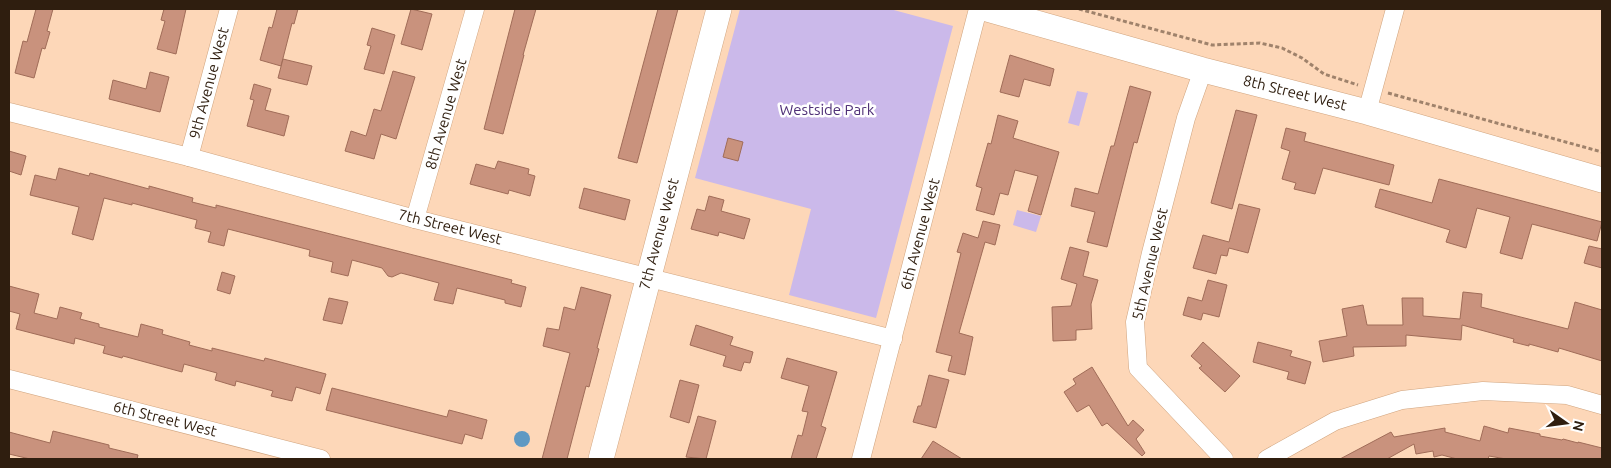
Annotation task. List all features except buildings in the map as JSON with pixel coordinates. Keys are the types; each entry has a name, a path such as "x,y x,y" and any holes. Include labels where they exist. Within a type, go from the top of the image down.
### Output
{"street":[{"name":"9th Avenue West","path":"189,157 229,9"},
{"name":"8th Avenue West","path":"415,219 475,9"},
{"name":"7th Avenue West","path":"601,459 719,9"},
{"name":"6th Avenue West","path":"861,459 978,9"},
{"name":"8th Street West","path":"987,9 1203,70 1371,100 1602,180"},
{"path":"1371,100 1395,9"},
{"name":"5th Avenue West","path":"1203,70 1186,118 1135,322 1138,368 1184,419 1224,459"},
{"name":"7th Street West","path":"9,112 189,157 415,219 893,339"},
{"name":"6th Street West","path":"9,379 321,459"},
{"path":"1267,459 1335,421 1402,400 1483,391 1567,395 1602,405"}],"path":[{"path":"1079,9 1212,45 1260,43 1282,48 1371,100 1602,152"}],"green space":[{"name":"Westside Park","path":"740,9 890,9 953,26 876,318 789,295 811,209 695,178"},
{"path":"1077,91 1088,93 1079,126 1068,123"},
{"path":"1017,210 1041,216 1036,232 1013,225"}],"water":[{"path":"522,431 528,433 530,439 528,445 522,447 516,445 514,439 516,433"}]}
